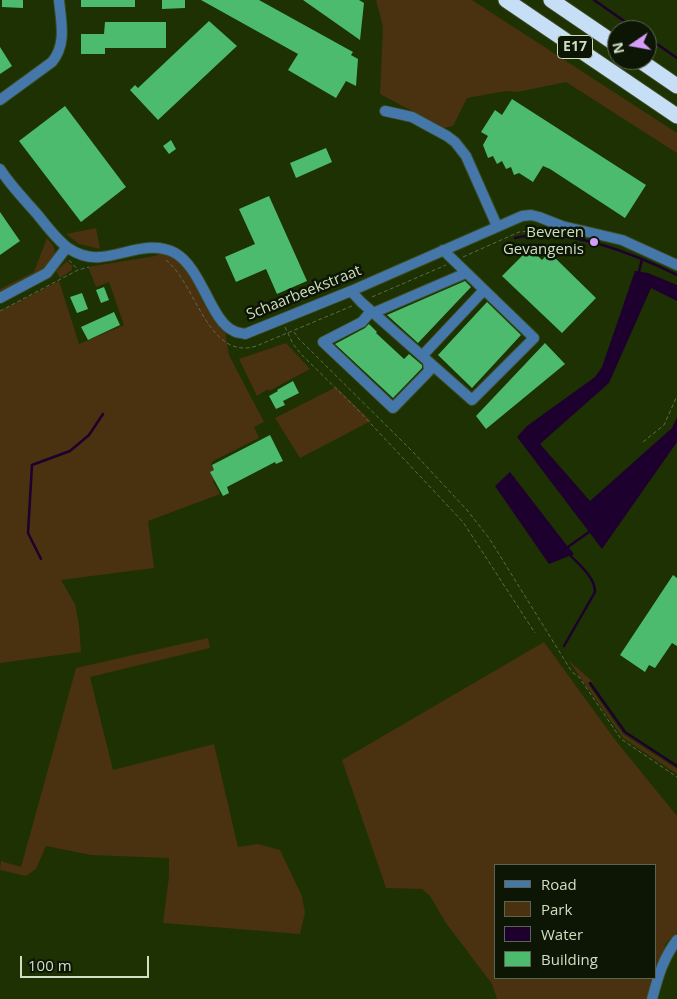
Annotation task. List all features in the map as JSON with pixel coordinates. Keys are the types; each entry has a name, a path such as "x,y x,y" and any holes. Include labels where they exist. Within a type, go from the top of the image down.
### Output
{"highway":[{"name":"E17","path":"506,0 677,116"},
{"name":"E17","path":"551,0 607,38"},
{"path":"654,70 677,86"}],"street":[{"path":"0,100 52,62 58,55 62,44 59,0"},
{"path":"385,111 412,117 455,142 466,156 497,226"},
{"name":"Schaarbeekstraat","path":"0,170 46,225 67,247 80,255 100,257 148,248 166,249 187,261 224,323 233,331 245,334 351,291 522,216 531,215 562,226 622,240 677,265"},
{"path":"0,298 47,273 67,247"},
{"path":"351,291 372,312 472,400 534,338 443,250"},
{"path":"425,359 429,371 393,408 323,342 362,322 372,312 466,273"},
{"path":"425,359 484,290"},
{"path":"652,999 662,963 677,940"}],"path":[{"path":"164,259 174,266 183,278 203,318 226,344 246,348 293,331 519,232 544,230"},
{"path":"0,311 78,270 95,266"},
{"path":"281,320 293,344 302,355 371,424 463,522 536,633"},
{"path":"293,331 413,452 472,515 489,538 568,666 578,677 621,739 677,776"},
{"path":"643,442 664,425 677,396"}],"green space":[{"path":"376,0 472,0 677,133 677,153 566,82 517,92 506,91 467,98 453,126 444,128 380,94 383,27"},
{"path":"96,228 100,249 79,244 66,234"},
{"path":"47,238 54,248 54,255 50,262 34,275 0,293 0,289 34,272"},
{"path":"161,252 174,257 185,266 213,317 225,331 229,355 264,422 254,427 259,438 213,461 211,464 218,478 213,481 220,494 148,521 154,568 61,580 75,604 81,652 0,663 0,311 59,281 79,344 124,325 109,282 96,287 88,267 155,256"},
{"path":"67,261 72,266 72,270 60,278 56,271"},
{"path":"286,343 310,369 257,396 239,359"},
{"path":"336,387 371,421 300,458 275,418"},
{"path":"208,638 210,648 90,677 113,770 214,744 238,847 258,844 280,850 302,896 305,913 300,934 163,923 169,876 169,858 91,855 46,846 36,869 26,876 0,870 1,861 21,867 76,668"},
{"path":"544,642 616,741 677,816 677,933 666,943 657,967 657,864 494,864 494,979 654,979 648,999 497,999 492,984 446,923 430,896 422,889 386,888 342,760"},
{"path":"568,660 592,681 588,684 623,734 677,769 677,774 623,738"}],"water":[{"path":"635,271 648,273 677,285 677,301 651,288 609,383 540,444 590,501 672,428 677,417 677,442 602,549 517,437 527,426 595,377 602,367"},
{"path":"510,472 574,554 549,564 495,486"}],"building":[{"path":"2,0 23,0 23,8 2,7"},
{"path":"81,0 135,0 135,7 81,7"},
{"path":"162,0 185,0 185,8 162,9"},
{"path":"201,0 259,0 353,52 351,55 358,59 356,86 346,81 336,98 288,70 298,54"},
{"path":"303,0 359,0 364,3 360,40"},
{"path":"209,21 237,46 158,120 130,90 135,85 138,88"},
{"path":"105,22 166,22 166,48 105,48 105,54 81,54 81,34 104,34"},
{"path":"0,47 12,66 0,74"},
{"path":"512,99 646,185 625,218 550,169 543,166 533,182 519,173 514,175 511,167 506,169 502,161 497,164 493,156 488,158 483,145 488,136 481,132 495,110 502,115"},
{"path":"65,106 126,187 81,222 19,141"},
{"path":"171,140 176,149 169,154 163,146"},
{"path":"326,148 332,162 296,178 290,163"},
{"path":"269,196 307,281 277,294 266,269 236,282 225,257 255,244 239,209"},
{"path":"0,212 20,241 0,255"},
{"path":"530,248 542,260 549,252 596,298 562,333 502,276"},
{"path":"465,281 471,287 418,343 387,315"},
{"path":"104,287 109,300 101,303 96,290"},
{"path":"82,293 88,309 77,313 70,297"},
{"path":"487,302 521,335 472,388 438,355"},
{"path":"114,312 120,325 88,340 81,327"},
{"path":"369,324 404,359 409,354 422,365 422,368 393,398 335,344"},
{"path":"545,343 565,364 486,429 476,416"},
{"path":"293,381 299,393 283,401 285,405 276,409 269,396"},
{"path":"270,435 283,461 276,464 275,462 227,487 229,493 223,496 210,472 214,470 212,465"},
{"path":"673,575 677,578 677,646 672,643 655,668 649,665 645,672 620,655"}],"waterway":[{"path":"594,0 623,20"},
{"path":"657,44 677,58"},
{"path":"515,238 535,235 577,239 619,250 677,275"},
{"path":"639,272 642,259"},
{"path":"41,559 28,533 32,465 70,451 89,435 103,414"},
{"path":"568,547 589,532"},
{"path":"564,646 595,592 593,581 571,556"},
{"path":"590,683 625,732 677,766"}],"place":[{"name":"Beveren Gevangenis","path":"594,242"}]}
